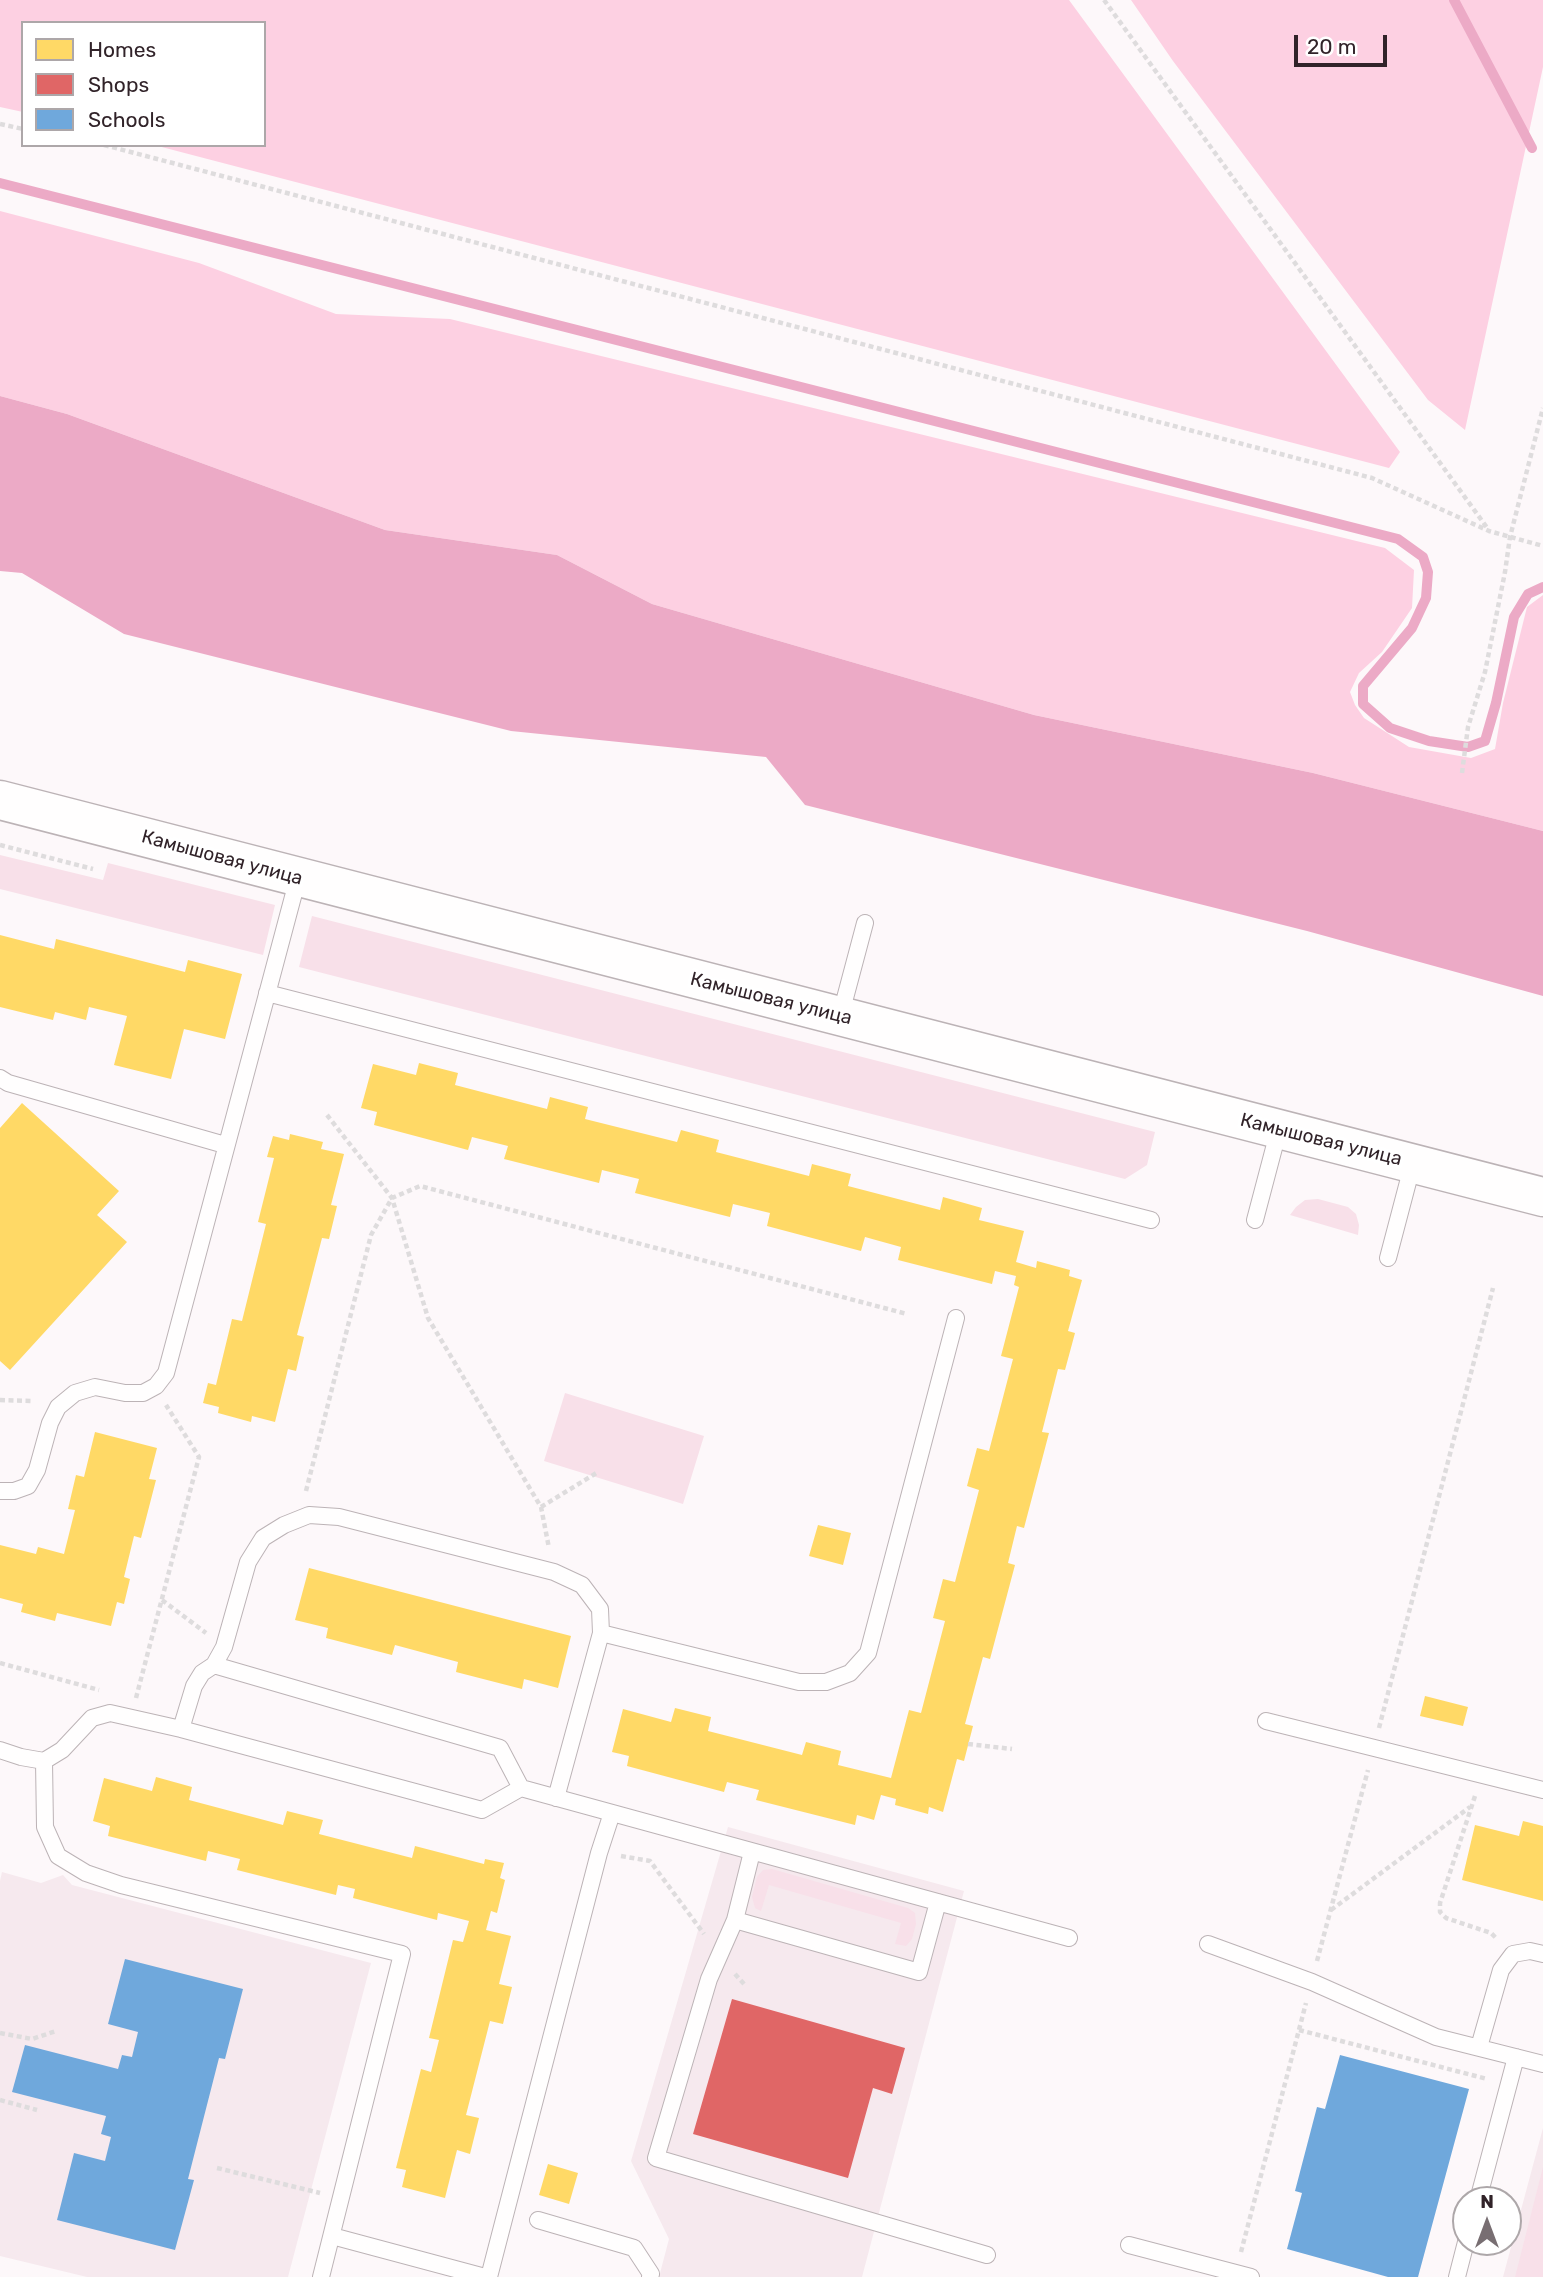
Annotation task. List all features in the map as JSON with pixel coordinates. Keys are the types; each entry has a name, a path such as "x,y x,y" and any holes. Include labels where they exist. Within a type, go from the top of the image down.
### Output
{"street":[{"name":"Камышовая улица","path":"0,800 1543,1197"}],"lane":[{"path":"0,1491 14,1491 28,1486 37,1470 50,1423 58,1407 75,1393 95,1387 125,1393 143,1393 156,1386 166,1373 298,878"},
{"path":"840,1017 865,923"},
{"path":"267,993 1151,1220"},
{"path":"0,1078 8,1083 225,1144"},
{"path":"1255,1220 1279,1129"},
{"path":"1388,1258 1413,1163"},
{"path":"601,1633 799,1682 826,1682 850,1673 868,1653 956,1318"},
{"path":"181,1729 194,1686 202,1673 214,1665 224,1647 248,1562 263,1538 284,1524 309,1515 339,1517 554,1572 582,1585 600,1609 601,1633 556,1798"},
{"path":"214,1665 500,1748 521,1788"},
{"path":"0,1751 21,1758 44,1761 62,1750 92,1718 110,1713 181,1729 482,1810 521,1788 1069,1938"},
{"path":"1266,1721 1543,1790"},
{"path":"44,1761 45,1827 58,1856 86,1873 121,1885 402,1954 321,2277"},
{"path":"332,2236 487,2277 599,1853 612,1813"},
{"path":"752,1852 735,1920 709,1979 656,2158 987,2255"},
{"path":"735,1920 919,1972 938,1902"},
{"path":"1208,1944 1312,1982 1436,2037 1543,2064"},
{"path":"1479,2047 1501,1970 1513,1954 1530,1951 1543,1954"},
{"path":"1482,2186 1516,2057"},
{"path":"538,2220 634,2248 651,2274 650,2277"},
{"path":"1129,2245 1243,2275"},
{"path":"1457,2277 1462,2256"}],"path":[{"path":"1104,0 1489,531"},
{"path":"0,124 21,129"},
{"path":"112,147 1372,478 1489,531 1543,547"},
{"path":"1462,773 1468,727 1485,672 1510,537 1543,408"},
{"path":"0,845 93,869"},
{"path":"327,1115 393,1198 428,1318 541,1507 554,1572"},
{"path":"309,1515 305,1496 371,1235 393,1198 420,1186 907,1314"},
{"path":"1243,2275 1299,2030 1493,1288"},
{"path":"123,1697 135,1700 199,1457 156,1386"},
{"path":"541,1507 598,1472"},
{"path":"162,1600 224,1647"},
{"path":"0,1663 111,1693"},
{"path":"968,1744 1012,1749"},
{"path":"1478,1789 1440,1903 1440,1912 1446,1918 1491,1933 1513,1954"},
{"path":"1331,1911 1472,1805"},
{"path":"650,1861 744,1984"},
{"path":"1299,2030 1508,2085"},
{"path":"0,2033 32,2039 56,2031"},
{"path":"0,2101 37,2110"},
{"path":"217,2168 341,2198"}],"shaded area":[{"path":"0,0 1069,0 1400,452 1389,468 162,147 266,147 266,21 21,21 21,112 0,107"},
{"path":"1131,0 1543,0 1543,67 1465,430 1428,400 1173,61"},
{"path":"0,211 199,263 336,314 450,319 1385,548 1414,570 1412,608 1382,652 1359,673 1350,692 1364,718 1409,747 1471,758 1495,749 1503,703 1527,607 1543,595 1543,831 1313,773 1034,715 652,604 557,555 385,530 67,414 0,396"},
{"path":"0,396 67,414 385,530 557,555 652,604 1034,715 1313,773 1543,831 1543,996 1307,931 805,805 766,757 511,731 124,634 22,573 0,571"},
{"path":"0,855 103,880 108,863 275,905 263,955 0,889"},
{"path":"312,916 1155,1132 1147,1165 1125,1179 299,967"},
{"path":"1318,1199 1348,1207 1356,1214 1358,1235 1290,1215 1305,1200"},
{"path":"565,1393 704,1436 683,1504 544,1461"},
{"path":"728,1827 964,1891 862,2277 659,2277 669,2239 631,2161"},
{"path":"772,1869 908,1908 915,1913 916,1924 912,1939 906,1946 895,1944 901,1923 769,1885 761,1911 755,1908 752,1897 757,1877 763,1870"},
{"path":"2,1872 41,1883 63,1875 72,1885 371,1963 288,2277 87,2277 0,2256"},
{"path":"1543,2128 1543,2277 1503,2277 1509,2256 1522,2256 1522,2206"},
{"path":"1543,2167 1543,2277 1515,2277"}],"building: Homes":[{"path":"0,935 54,949 56,939 185,972 188,960 242,974 225,1039 184,1029 171,1079 114,1065 127,1016 89,1007 86,1020 55,1012 53,1020 0,1007"},
{"path":"419,1063 458,1073 455,1085 547,1109 550,1097 588,1107 585,1119 677,1142 681,1130 719,1140 716,1152 809,1176 812,1164 851,1174 848,1186 940,1210 943,1197 982,1208 979,1220 1024,1231 1016,1262 1036,1268 1037,1261 1070,1270 1069,1276 1082,1280 1068,1331 1075,1333 1065,1370 1058,1369 1042,1432 1049,1433 1024,1528 1017,1526 1008,1563 1015,1565 990,1659 983,1657 965,1724 973,1726 964,1761 957,1759 943,1812 929,1807 928,1814 895,1805 896,1799 881,1795 874,1820 857,1815 855,1825 756,1800 759,1790 727,1782 724,1792 627,1766 629,1756 612,1752 623,1709 671,1722 675,1708 711,1717 708,1731 802,1755 806,1742 841,1751 838,1765 891,1778 909,1710 921,1713 945,1621 933,1618 943,1579 955,1582 979,1490 967,1486 977,1448 989,1451 1013,1359 1001,1356 1019,1287 1014,1285 1016,1276 995,1271 992,1284 898,1260 901,1247 865,1237 861,1251 767,1226 770,1213 733,1204 730,1217 635,1193 639,1179 602,1170 599,1183 504,1159 508,1146 472,1137 468,1150 374,1125 377,1112 361,1108 373,1064 416,1075"},
{"path":"22,1103 119,1191 97,1215 127,1242 10,1370 0,1361 0,1128"},
{"path":"290,1134 323,1142 321,1149 344,1154 331,1205 337,1206 329,1239 322,1238 297,1335 304,1337 296,1371 288,1369 275,1422 252,1416 251,1422 218,1413 219,1407 203,1403 208,1383 216,1385 232,1319 242,1321 266,1224 258,1222 274,1158 267,1157 273,1136 289,1140"},
{"path":"95,1432 157,1448 149,1479 156,1480 141,1538 134,1536 124,1577 130,1579 124,1604 117,1602 111,1626 57,1613 55,1621 21,1612 23,1604 0,1598 0,1545 36,1554 38,1547 64,1554 75,1510 68,1509 76,1475 84,1477"},
{"path":"818,1525 851,1533 843,1565 809,1556"},
{"path":"309,1568 571,1636 558,1688 524,1679 522,1689 456,1672 458,1662 395,1645 392,1655 326,1638 328,1628 295,1620"},
{"path":"1425,1696 1468,1707 1463,1726 1420,1716"},
{"path":"156,1777 192,1787 189,1800 283,1825 287,1811 323,1820 319,1834 412,1858 415,1846 484,1864 485,1859 504,1863 500,1878 505,1880 497,1913 491,1911 486,1930 511,1936 499,1984 512,1987 503,2024 490,2021 466,2115 479,2118 470,2154 457,2150 445,2198 402,2187 406,2170 396,2168 421,2069 431,2072 439,2040 429,2038 453,1940 463,1942 469,1921 438,1913 437,1920 353,1898 355,1889 338,1885 336,1895 237,1870 240,1859 208,1851 206,1861 108,1836 110,1826 93,1821 104,1778 152,1791"},
{"path":"1523,1821 1543,1826 1543,1901 1462,1880 1475,1825 1519,1836"},
{"path":"548,2164 578,2173 569,2204 539,2195"}],"building: Shops":[{"path":"732,1999 905,2048 892,2094 873,2088 848,2178 693,2134"}],"building: Schools":[{"path":"125,1959 243,1989 225,2059 219,2058 188,2179 194,2180 175,2250 57,2220 74,2153 105,2161 111,2137 101,2134 106,2116 12,2092 25,2045 118,2069 122,2055 132,2057 138,2032 108,2024"},
{"path":"1340,2055 1469,2089 1418,2277 1388,2277 1287,2249 1302,2193 1295,2191 1317,2107 1325,2109"}],"waterway":[{"path":"1454,0 1532,148"},
{"path":"0,183 1398,539 1423,557 1428,572 1426,598 1412,628 1363,686 1363,704 1390,728 1429,741 1468,747 1485,741 1514,617 1528,594 1543,587"}]}
